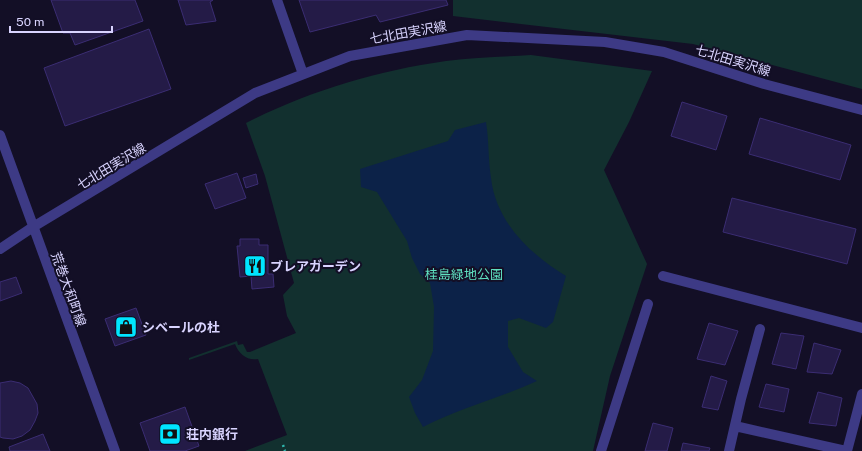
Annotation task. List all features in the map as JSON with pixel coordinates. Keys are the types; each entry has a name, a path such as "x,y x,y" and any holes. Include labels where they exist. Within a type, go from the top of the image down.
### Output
{"street":[{"path":"277,0 303,74"},
{"name":"七北田実沢線","path":"0,249 33,227 255,93 350,56 467,35 597,42 664,52 764,84 862,110"},
{"name":"荒巻大和町線","path":"0,135 115,451"},
{"path":"663,276 862,328"},
{"path":"601,451 648,304"},
{"path":"729,451 760,329"},
{"path":"735,426 846,451 862,394"}],"path":[{"path":"283,445 285,451"}],"green space":[{"path":"453,0 862,0 862,89 693,44 453,16"},
{"name":"桂島緑地公園","path":"531,55 652,71 629,122 604,170 647,264 610,376 593,451 245,451 287,435 258,359 247,358 239,351 235,344 189,360 189,358 237,341 238,345 243,344 247,352 250,352 296,333 287,316 283,295 294,283 265,176 246,123 294,101 319,92 394,70 457,60"}],"water":[{"path":"486,122 489,164 494,194 507,223 540,258 566,276 553,322 546,328 519,318 508,321 508,347 523,372 537,381 451,414 423,427 415,413 409,397 422,380 433,351 434,307 430,283 420,274 412,258 407,241 377,192 361,187 360,169 448,141 455,130"}],"building":[{"path":"51,0 135,0 143,21 75,45 70,33 63,33"},
{"path":"178,0 213,0 210,2 216,21 186,25"},
{"path":"299,0 446,0 448,5 380,22 376,15 310,32"},
{"path":"149,29 171,89 65,126 44,68"},
{"path":"682,102 727,116 716,150 671,136"},
{"path":"760,118 851,145 840,180 749,154"},
{"path":"237,173 246,198 215,209 205,184"},
{"path":"256,174 258,184 246,188 243,178"},
{"path":"732,198 856,229 847,264 723,232"},
{"path":"240,239 259,239 259,245 268,245 268,274 273,274 274,287 252,289 251,276 240,277 237,246 240,246"},
{"path":"16,277 22,293 0,301 0,282"},
{"name":"シベールの杜","path":"136,308 146,335 115,346 105,319"},
{"path":"709,323 738,331 725,365 697,359"},
{"path":"781,333 804,336 796,369 772,364"},
{"path":"814,343 841,350 832,374 807,372"},
{"path":"711,376 727,381 718,410 702,407"},
{"path":"11,381 20,383 28,388 37,404 38,413 30,430 22,436 13,439 0,437 0,383"},
{"path":"766,384 789,389 784,412 759,407"},
{"path":"818,392 842,398 836,426 809,423"},
{"name":"荘内銀行","path":"185,407 199,446 185,451 150,451 140,423"},
{"path":"653,423 673,428 667,451 645,451"},
{"path":"43,434 50,451 10,451 9,447"},
{"path":"683,443 710,448 709,451 681,451"}],"place":[{"name":"ブレアガーデン","path":"255,266"},
{"name":"シベールの杜","path":"126,327"},
{"name":"荘内銀行","path":"170,434"}]}
